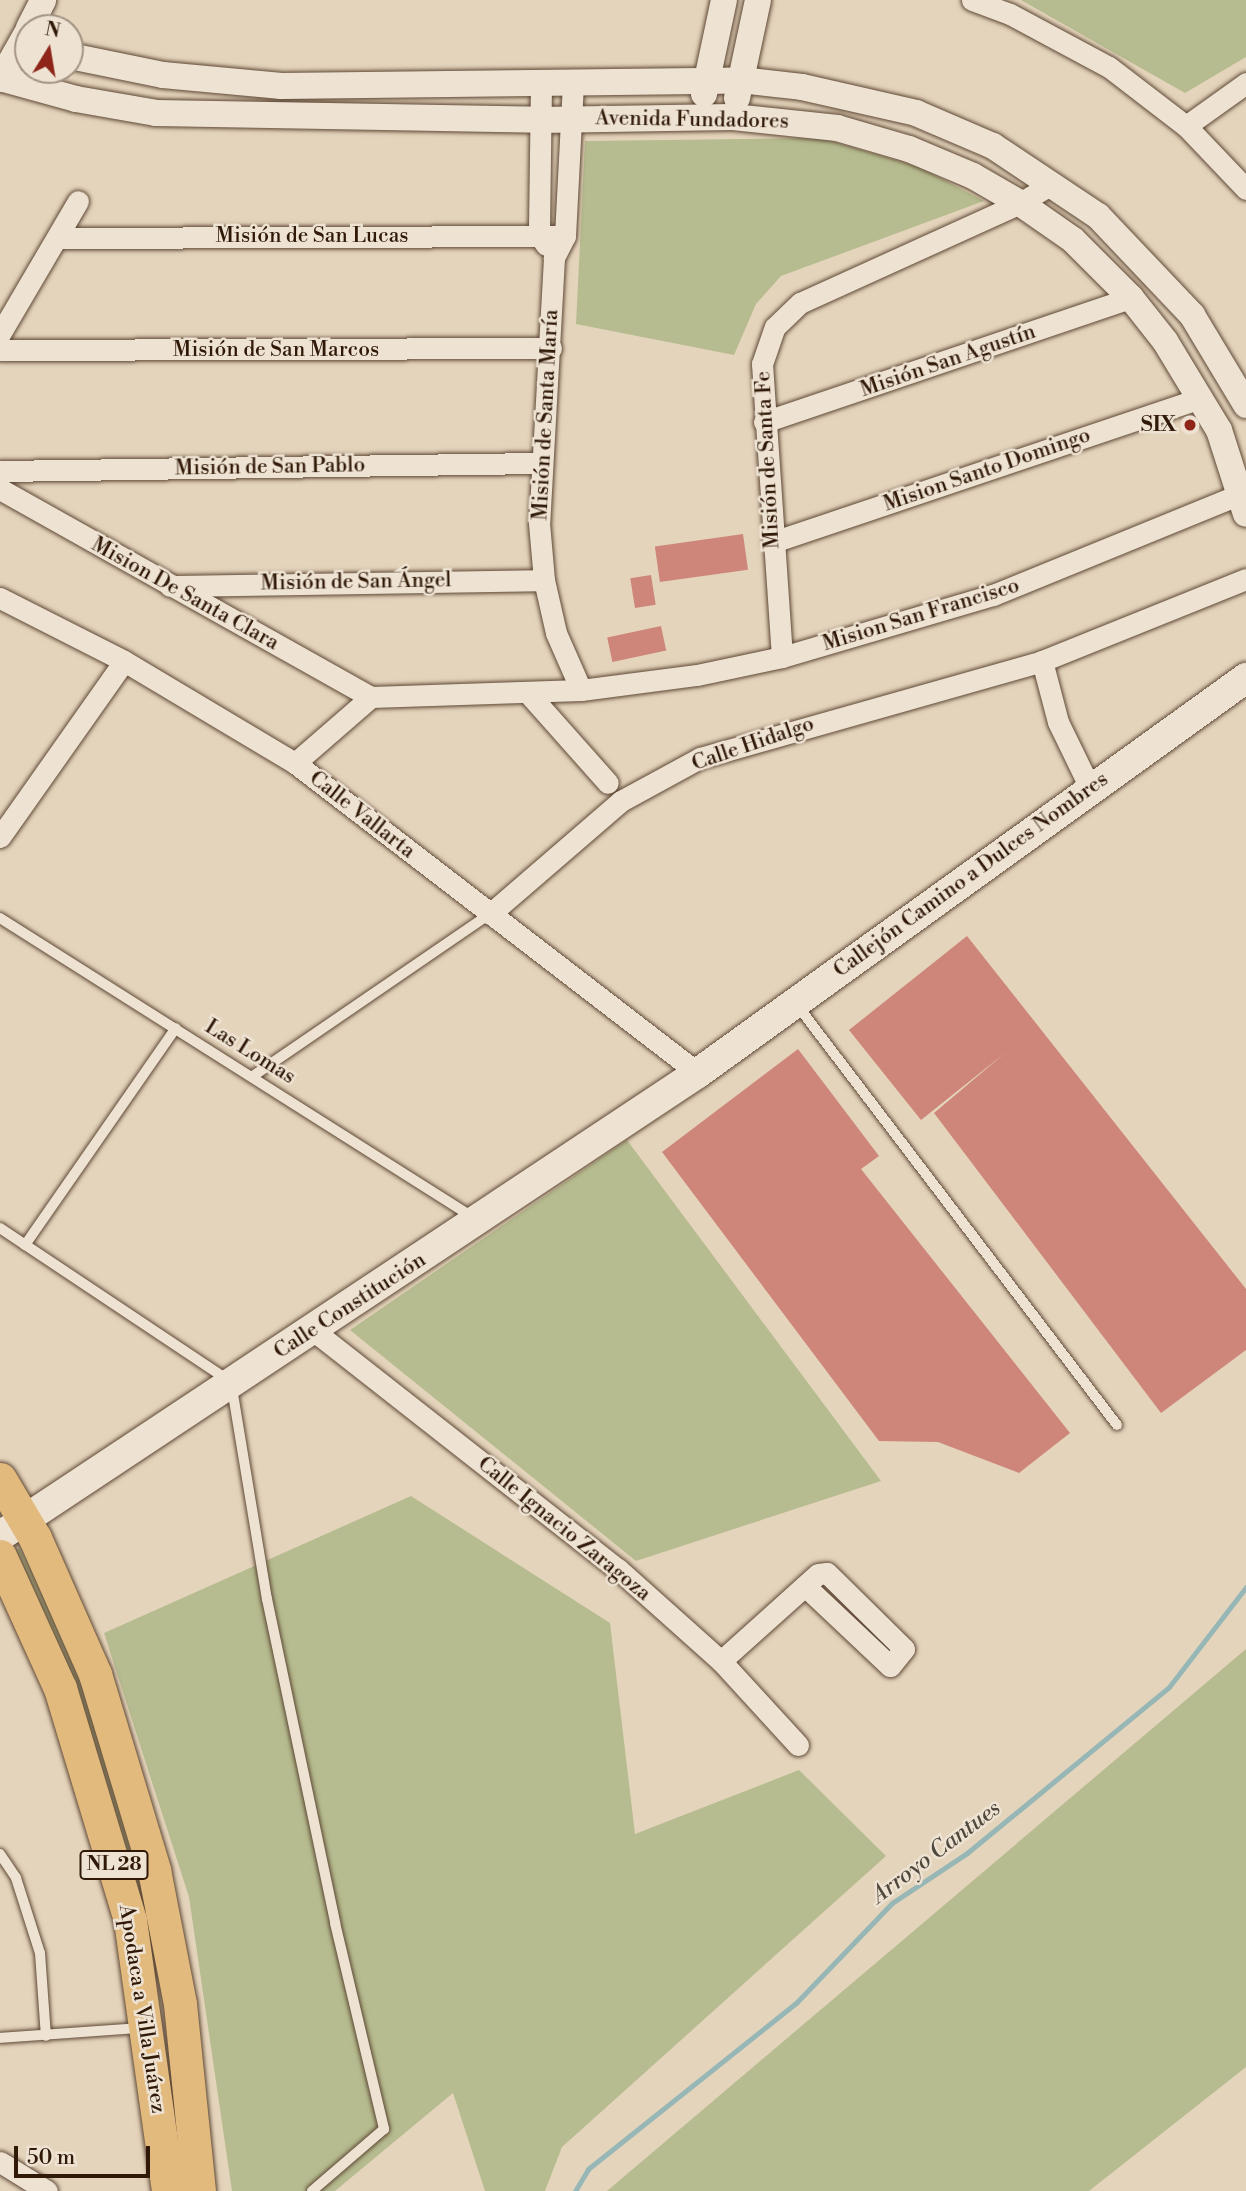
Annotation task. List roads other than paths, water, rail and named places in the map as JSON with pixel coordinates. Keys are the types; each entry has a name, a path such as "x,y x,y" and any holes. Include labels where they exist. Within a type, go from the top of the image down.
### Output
{"main road":[{"name":"Callejón Camino a Dulces Nombres","path":"698,1073 1246,678"},
{"name":"Calle Constitución","path":"12,1528 231,1382 314,1331 698,1073"},
{"name":"Apodaca a Villa Juárez","path":"0,1479 12,1528 95,1674 154,1870 180,2004 199,2191"},
{"name":"Apodaca a Villa Juárez","path":"0,1556 50,1663 90,1782 130,1920 148,2028 167,2191"}],"street":[{"path":"701,117 724,0"},
{"path":"733,117 758,0"},
{"path":"972,0 1010,13 1109,68 1186,126 1246,189"},
{"path":"0,80 14,52"},
{"name":"Avenida Fundadores","path":"84,59 221,83 541,84 741,80 802,87 916,113 993,146 1098,216 1153,270 1192,315 1246,405"},
{"name":"Avenida Fundadores","path":"0,80 156,113 540,120 733,117 838,128 909,149 973,176 1020,203 1073,240 1131,298 1219,430 1245,500"},
{"path":"554,258 565,236 573,83"},
{"path":"1186,126 1246,83"},
{"path":"541,84 539,235 554,258"},
{"name":"Misión de Santa Fe","path":"782,657 762,365 775,327 800,303 1020,203 1052,184"},
{"path":"0,334 60,238 78,201"},
{"name":"Misión de San Lucas","path":"60,238 565,236"},
{"name":"Misión de Santa María","path":"554,258 551,348 540,463 544,580 556,633 582,690"},
{"name":"Misión San Agustín","path":"764,422 1131,298"},
{"name":"Misión de San Marcos","path":"0,350 551,348"},
{"name":"Mision Santo Domingo","path":"773,542 1200,398"},
{"name":"Misión de San Pablo","path":"0,471 540,463"},
{"name":"Mision De Santa Clara","path":"0,489 168,586 371,697"},
{"name":"Mision San Francisco","path":"371,697 582,690 697,676 782,657 993,595 1245,500"},
{"name":"Calle Hidalgo","path":"490,914 621,801 700,758 1042,661 1246,579"},
{"name":"Misión de San Ángel","path":"168,586 544,580"},
{"name":"Calle Vallarta","path":"0,598 124,661 295,763 698,1073"},
{"path":"0,837 124,661"},
{"path":"1042,661 1058,722 1090,788"},
{"path":"528,693 608,783"},
{"path":"295,763 371,697"},
{"name":"Calle Ignacio Zaragoza","path":"314,1331 618,1569 721,1661 798,1745"},
{"path":"721,1661 818,1574 834,1576 904,1649 890,1666 805,1586"},
{"path":"0,2162 47,2191"}],"lane":[{"name":"Calle Hidalgo","path":"253,1076 490,914"},
{"name":"Las Lomas","path":"0,918 479,1221"},
{"path":"795,1003 1117,1425"},
{"path":"25,1245 176,1028"},
{"path":"0,1228 231,1382 267,1599 335,1923 384,2129 312,2191"},
{"path":"0,1854 16,1878 40,1953 46,2036"},
{"path":"0,2038 148,2028"}],"waterway":[{"name":"Arroyo Cantues","path":"575,2191 588,2169 796,2003 892,1903 967,1853 1169,1687 1246,1587"}],"place":[{"name":"SIX","path":"1190,425"}]}
